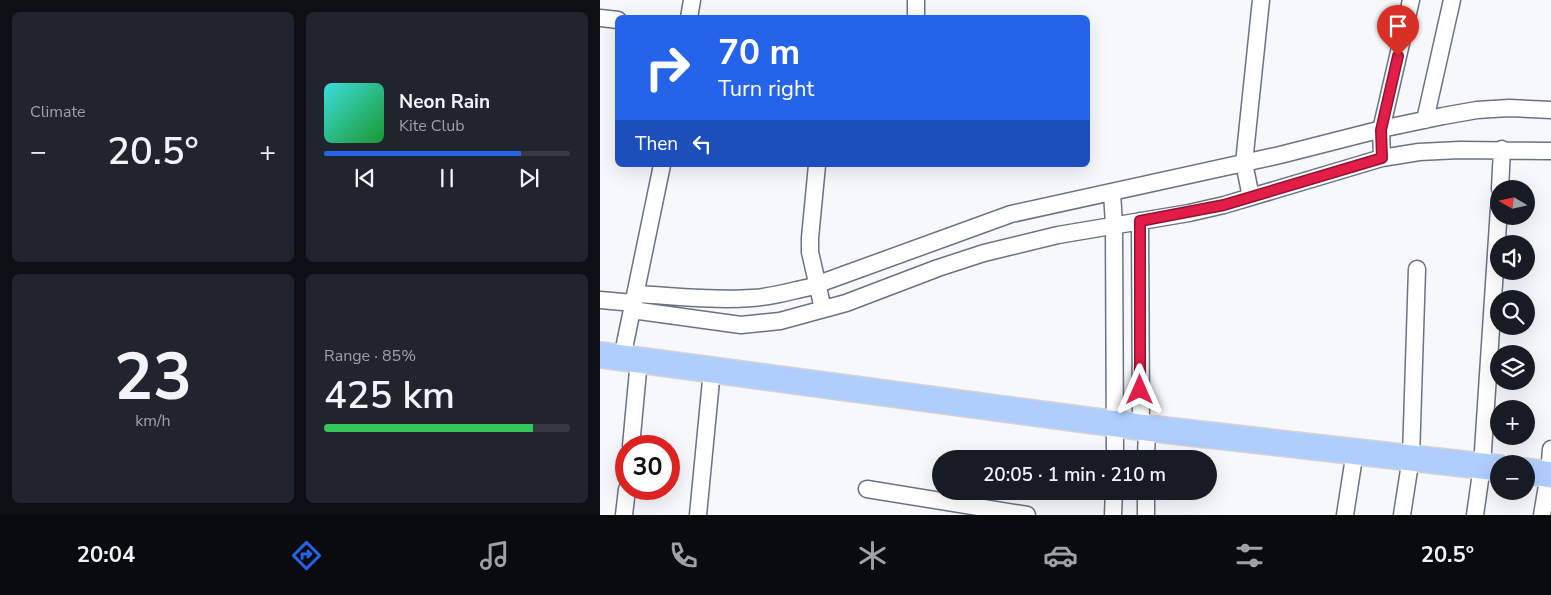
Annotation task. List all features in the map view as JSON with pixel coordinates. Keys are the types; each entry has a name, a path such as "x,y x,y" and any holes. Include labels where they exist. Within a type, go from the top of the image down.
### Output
{"main road":[{"path":"621,358 1144,428 1490,467"}],"street":[{"path":"690,15 692,0"},
{"path":"916,0 916,15"},
{"path":"1251,197 1244,163 1261,0"},
{"path":"1382,158 1381,130 1411,0"},
{"path":"1425,120 1452,0"},
{"path":"600,18 615,20"},
{"path":"600,300 634,302 752,298 778,294 817,284 1011,214 1244,163 1425,120 1478,110 1509,108 1551,110"},
{"path":"1500,180 1502,150"},
{"path":"634,302 741,325 780,321 846,303 938,268 984,253 1058,235 1189,213 1251,197 1382,158 1419,152 1551,151"},
{"path":"630,435 621,358 662,167"},
{"path":"817,167 810,252 823,310"},
{"path":"1112,192 1114,225 1115,450"},
{"path":"1140,221 1145,450"},
{"path":"1491,455 1498,225"},
{"path":"1402,515 1411,457 1417,269"},
{"path":"698,515 712,370"},
{"path":"1542,515 1542,473 1551,449"},
{"path":"1345,515 1356,451"},
{"path":"1475,515 1490,470"},
{"path":"867,489 1027,515"},
{"path":"624,515 626,500"},
{"path":"1114,500 1114,515"},
{"path":"1146,500 1146,515"}],"route":[{"path":"1140,390 1140,221 1224,205 1382,158 1381,130 1398,56"}]}
